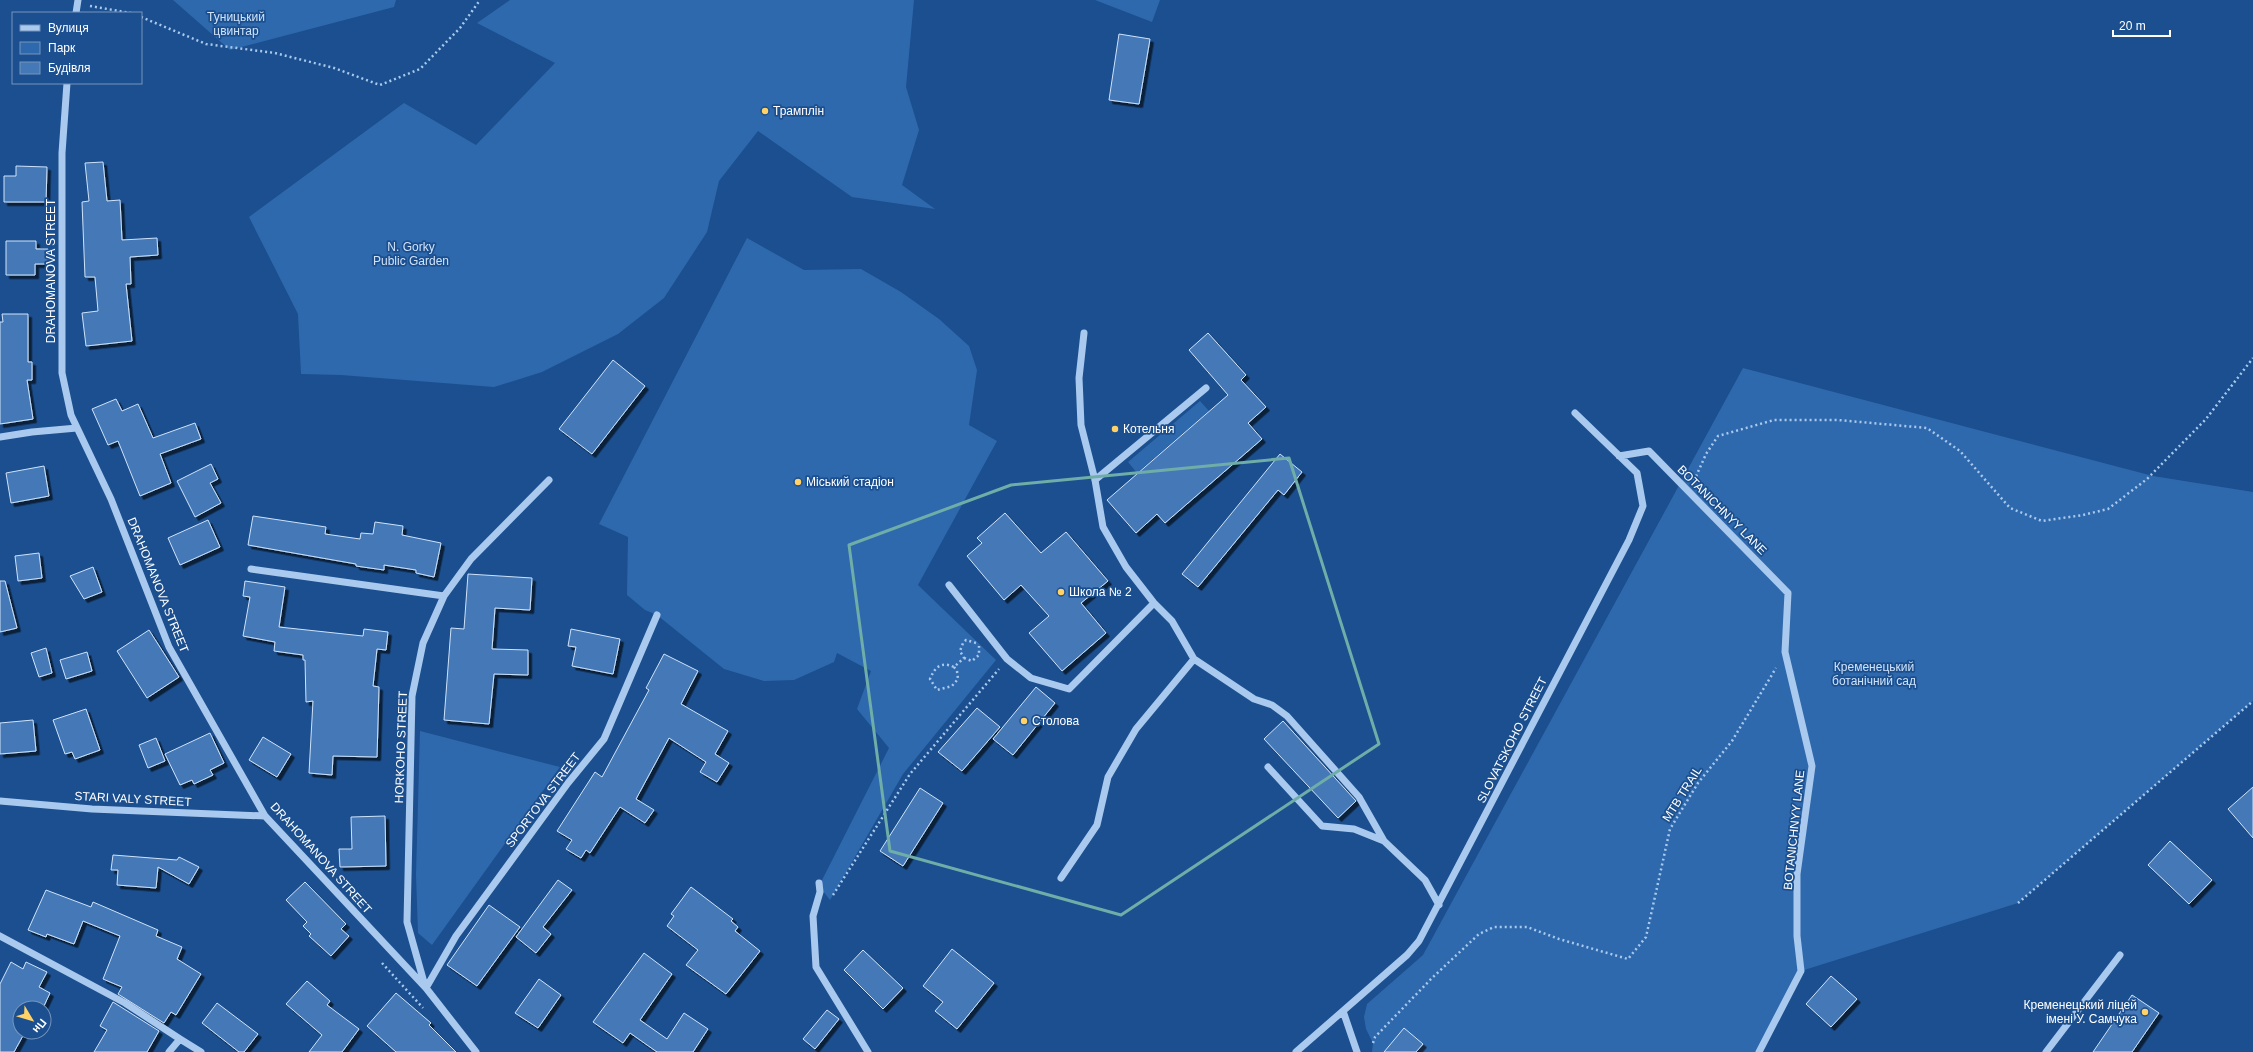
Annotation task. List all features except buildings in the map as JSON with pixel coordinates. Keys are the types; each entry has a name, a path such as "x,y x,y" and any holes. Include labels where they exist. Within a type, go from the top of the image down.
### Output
{"street":[{"path":"76,12 78,2"},
{"name":"DRAHOMANOVA STREET","path":"66,84 62,153 62,373 71,415 111,499 170,647 265,816 426,988 476,1052"},
{"path":"1084,333 1079,378 1081,425 1095,480 1103,527 1126,567 1154,602 1172,621 1194,659 1254,699 1272,705 1287,716 1359,797 1384,841 1424,880 1439,905"},
{"path":"1095,480 1206,388"},
{"name":"SLOVATSKOHO STREET","path":"1296,1052 1407,955 1419,941 1629,540 1643,506 1637,473 1575,413"},
{"path":"0,438 32,432 77,428"},
{"name":"BOTANICHNYY LANE","path":"1619,456 1649,451 1788,593 1785,652 1812,766 1797,874 1797,936 1801,971 1759,1052"},
{"name":"HORKOHO STREET","path":"426,988 408,922 412,704 423,643 444,596 471,559 549,480"},
{"path":"251,569 444,596"},
{"path":"949,585 1007,659 1031,678 1069,689 1154,602"},
{"name":"SPORTOVA STREET","path":"426,988 456,936 568,784 604,739 657,615"},
{"path":"1060,878 1097,825 1108,777 1136,730 1194,659"},
{"path":"1268,767 1322,826 1354,829 1384,841"},
{"name":"STARI VALY STREET","path":"0,801 92,809 265,816"},
{"path":"819,883 820,892 813,916 816,967 868,1052"},
{"path":"0,936 125,1003 201,1052"},
{"path":"2046,1052 2120,955"},
{"path":"1343,1011 1357,1052"},
{"path":"170,1052 180,1038"}],"path":[{"path":"142,17 206,44 275,53 334,68 380,85 420,69 460,28 480,0"},
{"path":"78,2 126,12"},
{"path":"1700,503 1693,483 1706,454 1718,436 1774,420 1831,420 1927,428 1960,451 2010,508 2042,521 2083,515 2108,509 2147,479 2206,419 2253,358"},
{"path":"976,643 986,633"},
{"path":"966,640 976,643 980,648 979,655 972,661 964,658 960,651 963,643 966,640"},
{"name":"MTB TRAIL","path":"1373,1043 1375,1036 1432,978 1479,934 1494,927 1528,927 1559,939 1628,959 1646,937 1670,829 1698,783 1732,741 1785,652"},
{"path":"954,667 964,658"},
{"path":"830,900 910,774 1007,659"},
{"path":"946,664 954,667 957,671 958,679 952,686 937,690 930,679 934,670 938,666 946,664"},
{"path":"2018,903 2253,701"},
{"path":"378,958 425,1011"}],"highlighted area":[{"path":"1289,458 1379,744 1121,915 890,851 849,545 1011,485"}],"green space":[{"name":"Туницький цвинтар","path":"173,0 396,0 394,7 230,50"},
{"name":"N. Gorky Public Garden","path":"510,0 914,0 906,87 919,130 902,185 935,209 852,197 758,131 719,181 707,232 664,298 618,334 542,372 494,387 341,375 301,374 298,314 249,217 404,103 476,145 555,63 477,23"},
{"path":"1095,0 1160,0 1152,22"},
{"name":"Міський стадіон","path":"747,238 804,270 861,269 901,292 939,319 969,346 977,370 969,425 997,441 918,585 996,660 903,774 830,900 819,886 889,748 857,709 871,671 837,653 834,662 794,680 764,681 724,669 657,615 645,610 627,595 628,537 599,524"},
{"name":"Кременецький ботанічний сад","path":"1743,368 2153,476 2253,492 2253,701 2018,903 1801,971 1759,1052 1372,1052 1373,1043 1366,1029 1364,1017 1367,1004 1423,955"},
{"path":"1200,401 1209,411 1137,473 1128,462"},
{"path":"420,731 560,767 432,945 418,933 416,875"}],"place":[{"name":"Трамплін","path":"765,111"},
{"name":"Котельня","path":"1115,429"},
{"name":"Міський стадіон","path":"798,482"},
{"name":"Школа № 2","path":"1061,592"},
{"name":"Столова","path":"1024,721"},
{"name":"Кременецький ліцей імені У. Самчука","path":"2145,1012"}]}
